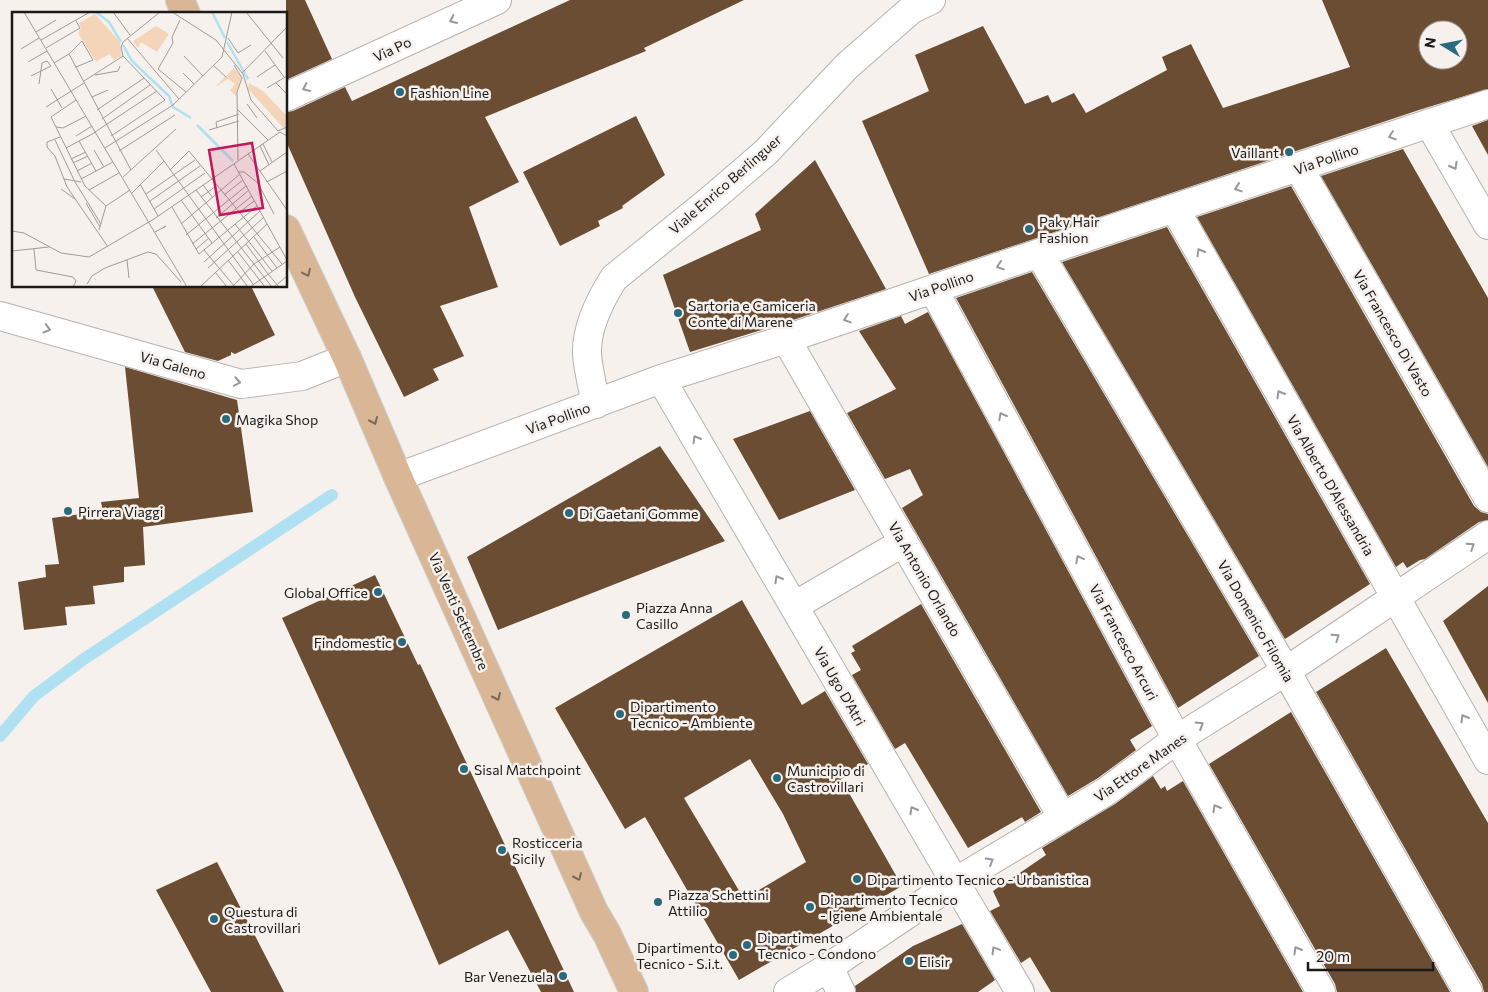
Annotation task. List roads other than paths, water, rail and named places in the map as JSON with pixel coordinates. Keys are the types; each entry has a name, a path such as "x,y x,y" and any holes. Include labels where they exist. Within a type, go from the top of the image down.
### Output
{"main road":[{"path":"180,0 185,12"},
{"name":"Via Venti Settembre","path":"288,233 347,358 398,477 594,912 607,934 634,992"}],"street":[{"name":"Via Po","path":"288,96 497,0"},
{"name":"Viale Enrico Berlinguer","path":"596,404 587,354 590,333 596,313 614,278 766,152 848,66 912,9 932,0"},
{"name":"Via Pollino","path":"398,477 661,379 1488,104"},
{"path":"1429,124 1488,225"},
{"name":"Via Francesco Di Vasto","path":"1299,168 1488,498"},
{"name":"Via Alberto D'Alessandria","path":"1175,209 1488,760"},
{"name":"Via Domenico Filomia","path":"1039,253 1286,671 1468,992"},
{"name":"Via Francesco Arcuri","path":"933,289 1177,739 1321,992"},
{"name":"Via Galeno","path":"0,316 241,384 302,376 347,358"},
{"name":"Via Antonio Orlando","path":"786,339 1063,818"},
{"name":"Via Ugo D'Atri","path":"661,379 1020,992"},
{"name":"Via Ettore Manes","path":"788,992 829,967 954,882 1107,791 1177,739 1286,671 1488,535"},
{"path":"794,606 904,542"},
{"path":"829,967 841,992"}],"waterway":[{"path":"0,736 34,696 84,659 332,495"}],"place":[{"name":"Fashion Line","path":"400,92"},
{"name":"Vaillant","path":"1289,152"},
{"name":"Paky Hair Fashion","path":"1029,229"},
{"name":"Sartoria e Camiceria Conte di Marene","path":"678,313"},
{"name":"Magika Shop","path":"226,419"},
{"name":"Pirrera Viaggi","path":"68,511"},
{"name":"Di Gaetani Gomme","path":"569,513"},
{"name":"Global Office","path":"378,592"},
{"name":"Piazza Anna Casillo","path":"626,615"},
{"name":"Findomestic","path":"402,642"},
{"name":"Dipartimento Tecnico - Ambiente","path":"620,714"},
{"name":"Sisal Matchpoint","path":"464,769"},
{"name":"Municipio di Castrovillari","path":"777,778"},
{"name":"Rosticceria Sicily","path":"502,850"},
{"name":"Dipartimento Tecnico - Urbanistica","path":"857,879"},
{"name":"Piazza Schettini Attilio","path":"658,902"},
{"name":"Dipartimento Tecnico - Igiene Ambientale","path":"810,907"},
{"name":"Questura di Castrovillari","path":"214,919"},
{"name":"Dipartimento Tecnico - Condono","path":"747,945"},
{"name":"Dipartimento Tecnico - S.i.t.","path":"733,955"},
{"name":"Elisir","path":"909,961"},
{"name":"Bar Venezuela","path":"563,976"}]}
